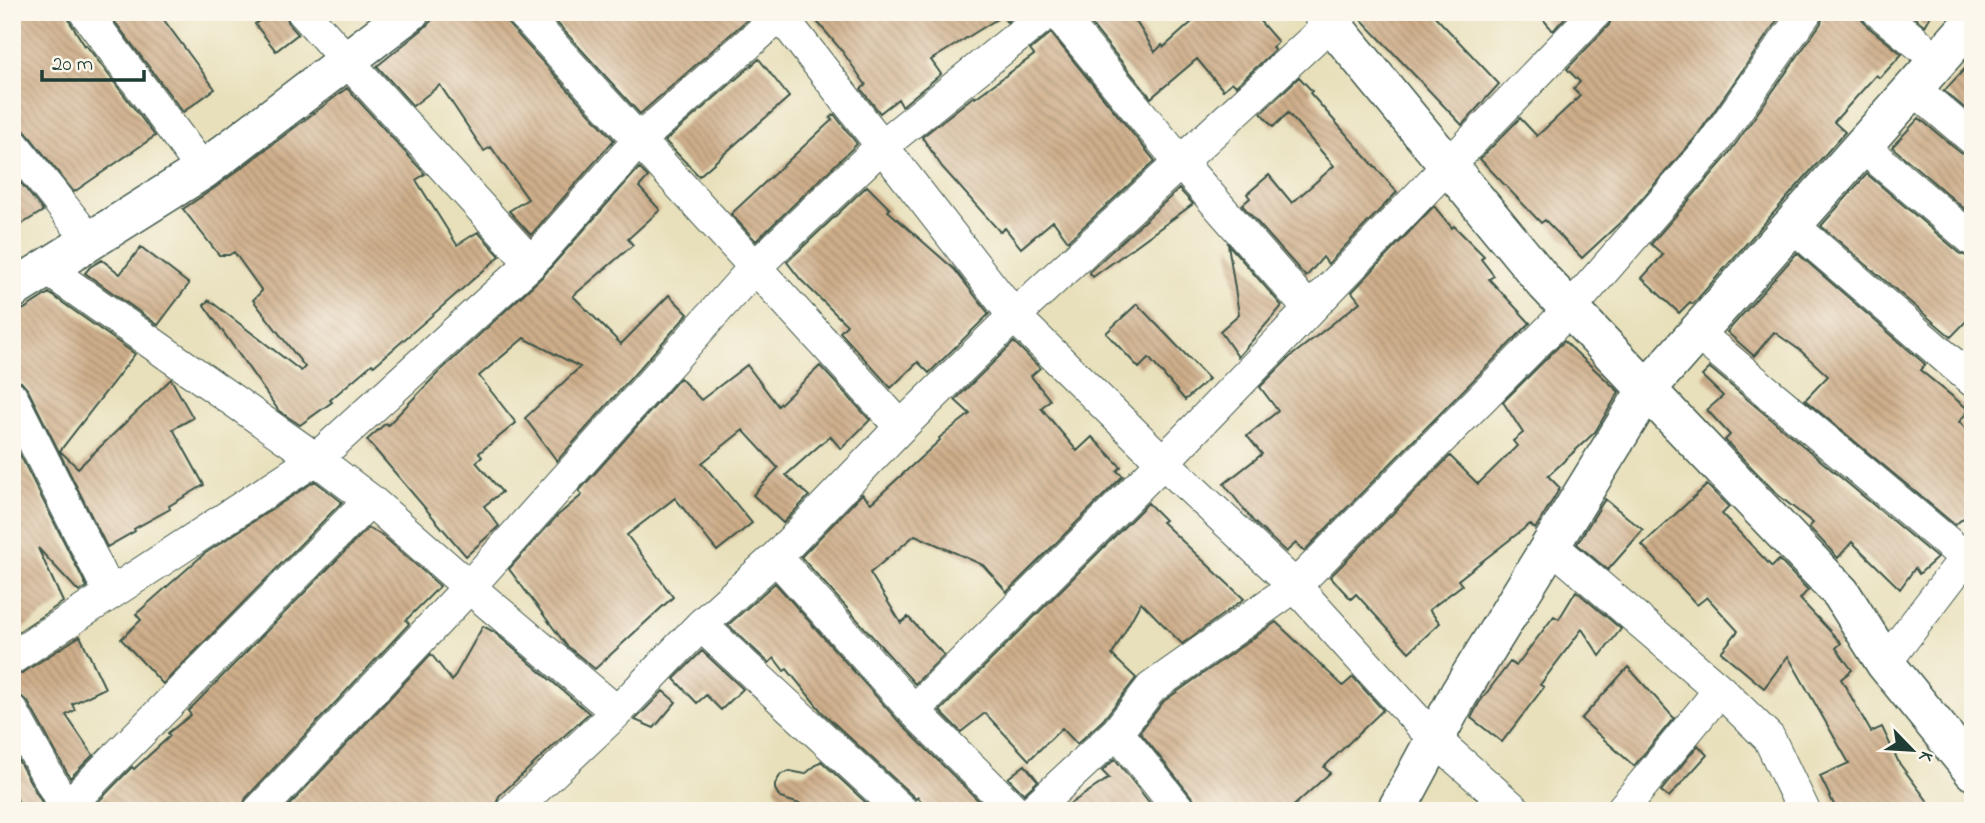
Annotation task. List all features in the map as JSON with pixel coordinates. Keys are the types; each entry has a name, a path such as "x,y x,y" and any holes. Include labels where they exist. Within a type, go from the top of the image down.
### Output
{"street":[{"path":"85,12 203,170"},
{"path":"303,12 531,263"},
{"path":"12,290 203,170 410,12"},
{"path":"522,12 901,427"},
{"path":"259,811 469,587 755,267 882,146 1048,12"},
{"path":"1057,12 1180,162 1310,309"},
{"path":"915,711 1163,462 1595,12"},
{"path":"1032,811 1117,732 1151,688 1295,586 1570,309 1710,148 1805,12"},
{"path":"1879,12 1938,60"},
{"path":"12,658 316,459 531,263 639,140 781,13 1014,316 1295,586 1434,739 1516,811"},
{"path":"512,811 617,712 702,625 776,557 901,427 1014,316 1332,16 1448,165 1544,282 1841,593 1885,663 1973,771"},
{"path":"1396,811 1459,694 1647,389 1973,21"},
{"path":"1913,88 1973,139"},
{"path":"12,143 90,241"},
{"path":"1862,146 1973,240"},
{"path":"1792,225 1968,368"},
{"path":"47,269 370,500 617,712"},
{"path":"1697,332 1969,553 1885,663"},
{"path":"12,398 110,593"},
{"path":"12,711 67,809 370,500"},
{"path":"1552,546 1720,690 1769,738 1804,811"},
{"path":"776,557 915,711 1015,811"},
{"path":"702,625 902,811"},
{"path":"1620,811 1720,690"},
{"path":"1117,732 1181,811"}],"building":[{"path":"12,12 67,12 85,46 155,136 74,192 26,132 12,119"},
{"path":"127,12 158,12 215,89 183,112 115,22"},
{"path":"271,12 285,12 289,24 298,34 276,51 255,24"},
{"path":"440,12 504,12 508,24 614,140 531,235 509,211 528,199 491,147 484,151 440,85 413,106 377,66"},
{"path":"547,12 756,12 640,114"},
{"path":"809,12 1018,12 1007,22 1002,16 931,60 941,74 902,106 898,99 880,113 861,89 866,85"},
{"path":"1081,12 1130,12 1155,52 1203,12 1252,12 1278,42 1272,47 1275,50 1236,86 1232,82 1223,90 1197,59 1151,98"},
{"path":"1361,12 1431,12 1499,84 1462,125 1360,18"},
{"path":"1537,12 1570,12 1553,31"},
{"path":"1614,12 1783,12 1696,137 1625,218 1582,258 1545,220 1541,223 1480,159 1520,118 1537,136 1580,96 1573,89 1580,82 1567,69 1609,25"},
{"path":"1824,12 1861,12 1867,26 1902,54 1880,78 1876,75 1834,122 1845,132 1693,304 1690,302 1679,313 1642,278 1663,255 1651,244 1725,159 1821,23"},
{"path":"1908,12 1933,12 1925,26"},
{"path":"1051,33 1155,161 1068,241 1053,221 1021,248 1005,228 1000,232 942,167 922,137 974,96 975,98 1034,55 1030,50"},
{"path":"759,59 789,97 699,176 665,141"},
{"path":"1973,60 1973,115 1944,91"},
{"path":"1299,77 1397,192 1328,264 1323,257 1306,277 1242,205 1250,198 1247,194 1269,175 1292,203 1334,166 1288,113 1273,127 1261,113"},
{"path":"347,88 425,174 416,180 457,245 478,232 500,256 374,366 372,364 330,400 332,402 300,425 279,411 204,305 209,300 301,371 305,367 253,300 262,291 234,252 219,255 183,209"},
{"path":"834,114 857,144 756,241 731,214 832,120 830,118"},
{"path":"1919,118 1961,153 1973,157 1973,216 1892,147"},
{"path":"639,168 648,177 639,187 660,210 628,239 633,245 573,296 621,344 669,295 688,314 557,461 525,418 580,367 524,338 479,376 516,423 479,453 482,457 476,462 502,492 484,506 499,526 466,556 367,440 386,423 388,425 438,373 543,276"},
{"path":"1867,174 1961,254 1973,258 1973,314 1951,337 1821,226"},
{"path":"21,183 43,211 12,230 12,188"},
{"path":"867,186 890,209 888,211 954,269 989,314 929,373 918,362 891,388 840,332 847,325 801,280 787,262"},
{"path":"1179,189 1193,204 1093,277 1089,272"},
{"path":"1434,206 1452,228 1454,226 1484,256 1481,259 1494,276 1489,279 1530,323 1304,551 1296,543 1286,552 1254,522 1224,484 1262,454 1247,436 1278,411 1260,387 1290,357 1360,302 1352,292"},
{"path":"1228,244 1282,306 1238,357 1220,331 1239,314"},
{"path":"141,247 189,284 158,325 85,273 102,260 120,274"},
{"path":"1797,253 1925,364 1920,370 1969,410 1959,422 1973,436 1973,510 1955,525 1805,400 1828,376 1801,351 1774,332 1754,356 1727,332"},
{"path":"49,293 135,354 60,451 78,468 171,379 193,418 173,429 204,485 107,547 28,390 21,382 12,380 12,312 24,309"},
{"path":"1137,304 1209,379 1185,400 1149,358 1139,368 1106,333"},
{"path":"1564,341 1619,392 1595,432 1548,476 1560,488 1535,529 1530,524 1458,580 1462,585 1429,610 1440,623 1409,652 1356,594 1351,599 1330,577 1450,456 1478,484 1517,446 1513,441 1523,433 1503,402"},
{"path":"1014,342 1040,368 1031,376 1050,400 1041,408 1077,451 1092,437 1121,467 1117,471 1123,476 1007,592 983,565 915,535 870,573 901,623 908,617 944,655 915,684 801,557 862,494 871,503 940,440 939,438 970,414 955,400"},
{"path":"747,365 778,406 820,366 870,420 841,449 830,436 786,475 809,496 783,523 753,495 778,468 743,430 702,463 752,523 717,551 675,498 627,535 673,597 595,669 567,646 509,569 557,516 582,495 579,491 680,378 701,400"},
{"path":"1710,368 1937,558 1919,574 1915,568 1900,589 1852,542 1838,558 1809,527 1813,523 1778,495 1725,440 1730,435 1707,410 1723,396 1702,376"},
{"path":"12,439 87,587 79,592 38,548 63,602 12,636"},
{"path":"315,481 342,502 163,684 121,639 141,620 136,614 204,554"},
{"path":"1707,485 1729,507 1722,514 1772,567 1779,560 1808,590 1800,599 1841,643 1836,648 1852,670 1841,679 1871,732 1882,727 1899,763 1935,811 1837,811 1820,776 1849,763 1788,656 1764,688 1721,652 1738,631 1707,597 1697,605 1642,545"},
{"path":"1605,499 1643,530 1608,570 1577,544"},
{"path":"1148,503 1165,520 1162,522 1244,599 1182,644 1141,602 1112,655 1136,678 1103,720 1077,744 1062,728 1029,760 985,713 961,732 940,711"},
{"path":"368,528 382,535 440,586 406,620 409,624 246,798 241,811 89,811 132,767 134,769 170,736 168,733 191,715 188,711"},
{"path":"775,583 900,723 989,811 928,811 918,797 916,799 822,712 787,669 784,671 774,658 769,663 728,625"},
{"path":"1576,591 1621,629 1600,656 1582,629 1540,685 1544,687 1502,742 1471,718 1510,662 1516,666 1554,616 1559,619"},
{"path":"1276,622 1343,686 1353,677 1383,710 1324,767 1330,773 1288,811 1198,811 1194,800 1140,732 1164,701"},
{"path":"483,626 494,632 589,713 499,796 494,811 284,811 431,654 452,681"},
{"path":"80,636 105,688 72,704 75,710 66,715 93,755 70,778 28,702 12,689 12,676 22,673"},
{"path":"702,651 743,689 721,710 706,695 697,703 674,679"},
{"path":"1628,667 1674,718 1634,766 1581,719"},
{"path":"663,691 676,702 654,728 635,720"},
{"path":"1698,745 1707,755 1669,797 1661,791"},
{"path":"1115,759 1156,811 1059,811 1109,778 1102,771"},
{"path":"18,760 45,808 21,811 12,784 12,762"},
{"path":"821,761 875,811 823,811 780,798 775,784 781,774 790,771 805,774"},
{"path":"1025,765 1038,781 1024,794 1008,778"}]}
